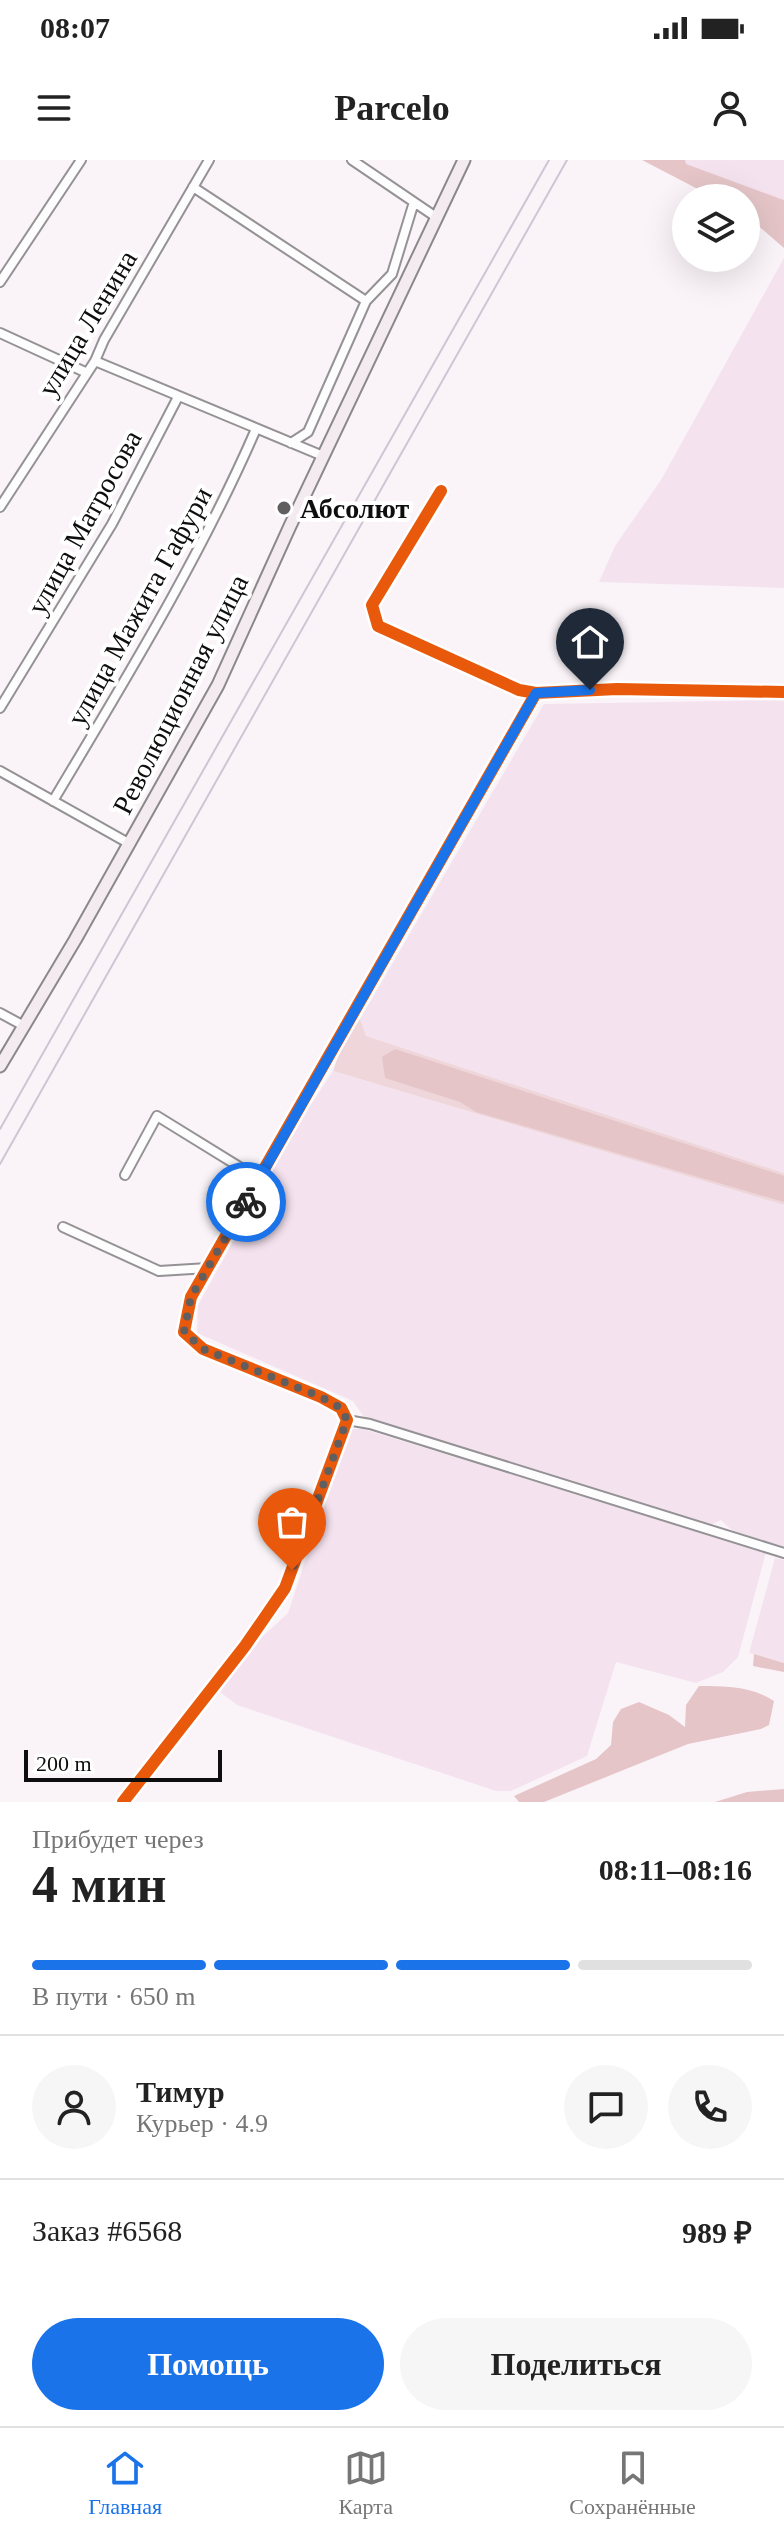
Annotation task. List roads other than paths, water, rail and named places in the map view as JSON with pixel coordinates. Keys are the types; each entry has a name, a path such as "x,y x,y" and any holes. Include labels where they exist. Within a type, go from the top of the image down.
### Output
{"main road":[{"name":"Революционная улица","path":"0,1066 130,844 218,685 464,160"}],"street":[{"path":"0,282 81,160"},
{"name":"улица Ленина","path":"0,507 95,361 104,340 209,160"},
{"path":"352,160 436,217"},
{"path":"193,187 366,301"},
{"path":"291,443 308,432 366,301 392,274 414,202"},
{"path":"0,333 85,372"},
{"path":"95,361 323,456"},
{"name":"улица Матросова","path":"0,708 112,524 178,397"},
{"name":"улица Мажита Гафури","path":"53,801 123,684 232,485 256,429"},
{"path":"441,491 372,605 378,626 507,685 536,693 617,689 784,692"},
{"path":"123,1802 245,1646 285,1588 347,1420 341,1408 321,1397 203,1349 184,1332 191,1297 536,693"},
{"path":"0,771 130,844"},
{"path":"0,1013 24,1026"},
{"path":"125,1175 157,1116 259,1179"},
{"path":"63,1227 159,1271 208,1268"},
{"path":"347,1420 370,1424 784,1553"}],"railway":[{"path":"0,1129 549,160"},
{"path":"0,1164 567,160"}],"place":[{"name":"Абсолют","path":"284,508"}]}
